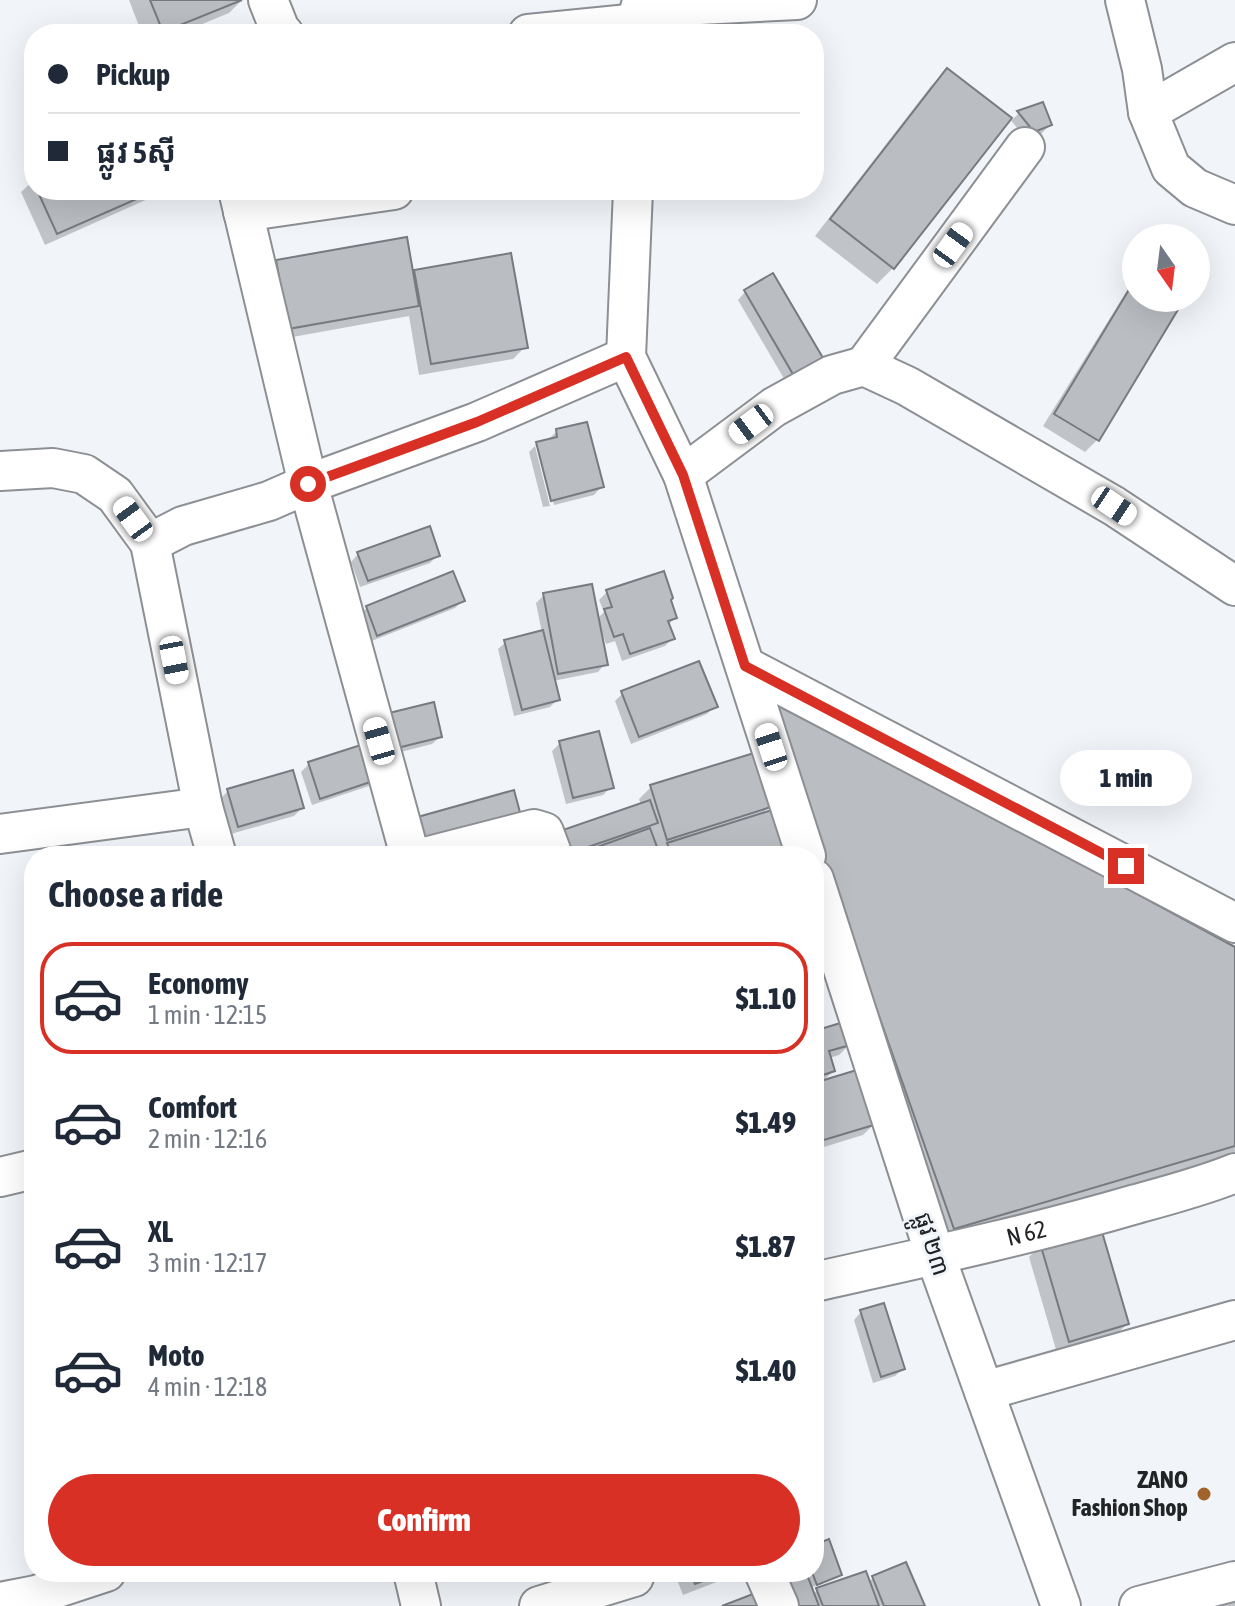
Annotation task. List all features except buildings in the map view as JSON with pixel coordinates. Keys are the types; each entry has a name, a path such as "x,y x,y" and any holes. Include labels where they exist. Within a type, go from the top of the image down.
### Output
{"street":[{"path":"268,0 278,24"},
{"path":"590,24 797,0"},
{"path":"1125,0 1142,69 1148,112 1171,168 1195,188 1235,205"},
{"path":"1148,112 1235,62"},
{"path":"683,475 774,407 832,375 864,366 1025,147"},
{"path":"633,200 626,357 683,475 803,846"},
{"path":"241,201 308,484 407,846"},
{"path":"150,543 183,526 269,501 477,422 626,357"},
{"path":"864,366 907,386 1114,506 1235,586"},
{"path":"0,471 53,468 84,474 115,495 150,543 203,807 214,846"},
{"path":"745,666 1235,923"},
{"path":"0,834 203,807"},
{"path":"468,846 534,829 544,832 549,846"},
{"name":"ផ្លូវ ២៣","path":"824,910 935,1255 1061,1606"},
{"path":"0,1177 24,1171"},
{"name":"N 62","path":"824,1280 1091,1217 1235,1173"},
{"path":"984,1391 1235,1320"},
{"path":"1139,1606 1235,1581"},
{"path":"0,1602 36,1595 76,1582"},
{"path":"415,1582 421,1606"},
{"path":"539,1606 618,1582"},
{"path":"768,1582 779,1606"}],"place":[{"name":"ZANO Fashion Shop","path":"1204,1494"}],"route":[{"path":"308,484 477,422 626,357 683,475 745,666 1126,866"}]}
